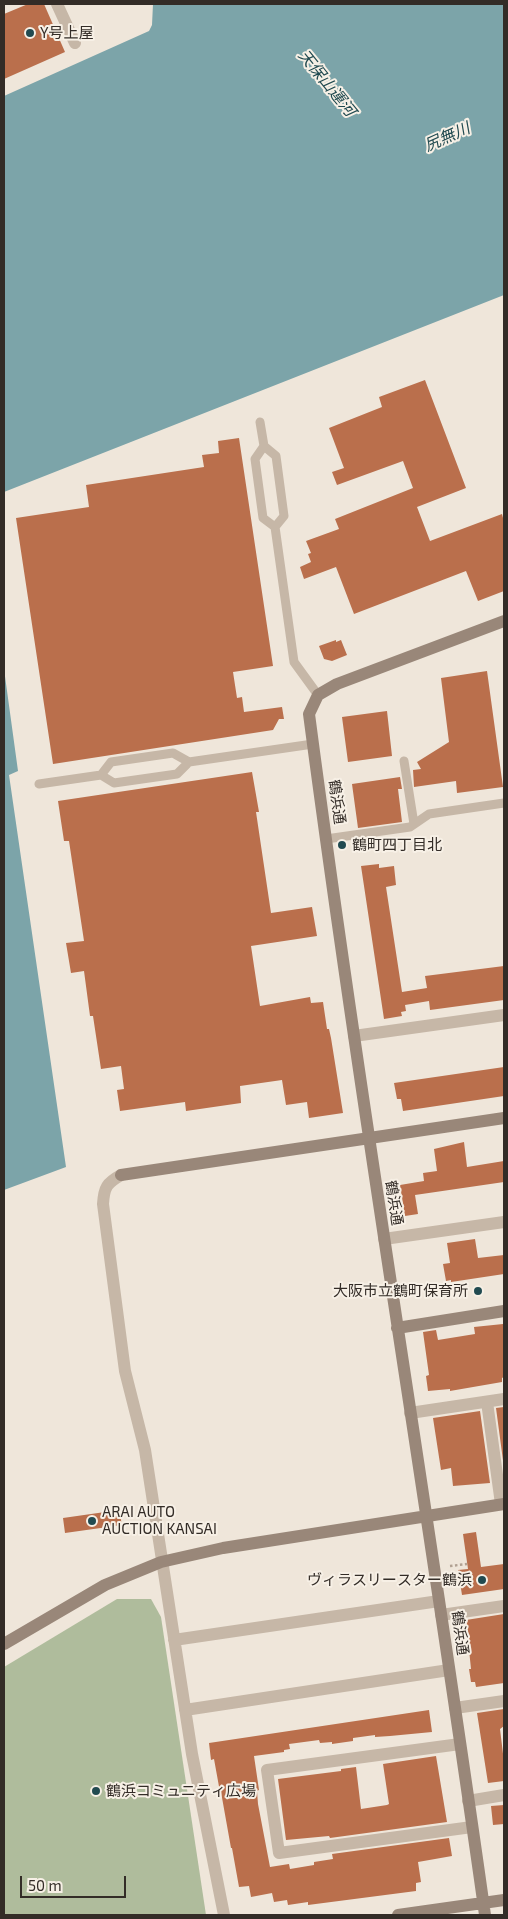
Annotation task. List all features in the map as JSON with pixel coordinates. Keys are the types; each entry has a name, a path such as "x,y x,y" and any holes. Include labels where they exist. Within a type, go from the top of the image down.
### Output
{"street":[{"path":"57,4 75,43"},
{"path":"318,695 337,684 504,620"},
{"name":"鶴浜通","path":"318,695 309,714 313,744 368,1139 427,1516 484,1909"},
{"path":"354,1036 504,1014"},
{"path":"224,1915 192,1754 145,1450 125,1372 103,1204 104,1191 110,1181 121,1175 504,1118"},
{"path":"384,1239 504,1222"},
{"path":"397,1328 504,1311"},
{"path":"410,1413 504,1399"},
{"path":"4,1644 86,1594 161,1562 222,1548 503,1504 487,1402"},
{"path":"174,1640 439,1601"},
{"path":"441,1615 504,1606"},
{"path":"185,1710 449,1670"},
{"path":"455,1708 504,1701"},
{"path":"460,1744 267,1770 279,1853 472,1827"},
{"path":"468,1800 504,1795"},
{"path":"398,1915 484,1909 504,1900"}],"lane":[{"path":"260,422 264,446 276,456 284,516 275,527"},
{"path":"264,446 255,459 264,518 275,527 294,662 318,695"},
{"path":"39,784 101,775 114,783 177,774 189,762 313,744"},
{"path":"101,775 111,762 173,753 189,762"},
{"path":"404,761 414,824"},
{"path":"326,839 410,827 429,814 504,803"}],"path":[{"path":"450,1566 467,1564"}],"green space":[{"name":"鶴浜コミュニティ広場","path":"117,1599 151,1599 161,1617 206,1915 4,1915 4,1667"}],"water":[{"path":"153,4 504,4 504,295 4,492 4,96 149,31 152,25"},
{"path":"4,669 18,771 9,775 66,1167 4,1190"}],"building":[{"name":"Y号上屋","path":"28,4 44,4 65,52 4,79 4,14"},
{"path":"425,380 466,488 417,507 430,541 502,514 504,522 504,591 478,601 466,571 354,614 336,567 304,579 300,567 311,562 308,554 311,553 306,541 339,529 335,519 413,488 403,461 337,485 332,472 344,468 329,428 382,407 379,397"},
{"path":"239,438 273,666 233,672 237,698 242,697 244,712 282,707 284,719 279,719 273,730 53,764 16,518 89,507 86,485 204,467 202,455 219,453 218,441"},
{"path":"336,640 336,642 341,640 347,655 332,661 324,659 319,646"},
{"path":"487,671 503,787 457,793 456,781 414,787 413,770 421,769 417,762 449,742 441,678"},
{"path":"387,711 392,756 348,762 342,717"},
{"path":"252,772 259,812 256,812 271,913 312,907 317,936 251,946 260,1006 310,997 311,1003 323,1002 343,1113 309,1118 307,1102 286,1105 282,1080 240,1086 241,1103 186,1111 185,1102 120,1111 117,1090 124,1089 121,1066 101,1069 93,1016 90,1016 84,971 71,973 66,943 84,941 69,841 64,841 58,801"},
{"path":"400,777 402,789 398,789 402,822 358,828 352,784"},
{"path":"379,864 379,868 394,866 396,885 386,887 402,992 427,988 425,976 504,966 504,1000 430,1010 429,1001 405,1005 406,1011 401,1012 402,1016 384,1019 361,866"},
{"path":"504,1067 504,1096 403,1111 401,1099 397,1099 394,1083"},
{"path":"464,1142 467,1167 504,1161 504,1182 415,1195 418,1214 405,1216 400,1185 424,1181 423,1173 437,1171 434,1149"},
{"path":"475,1239 478,1258 504,1255 504,1274 451,1282 451,1280 446,1281 443,1264 450,1263 447,1243"},
{"path":"503,1324 504,1377 502,1382 450,1391 450,1389 428,1391 426,1376 429,1375 423,1332 436,1330 438,1340 475,1334 474,1327"},
{"path":"504,1407 504,1468 496,1408"},
{"path":"480,1411 490,1483 453,1486 451,1468 441,1470 433,1418"},
{"path":"119,1510 122,1525 65,1533 63,1518"},
{"name":"ヴィラスリースター鶴浜","path":"476,1532 481,1567 504,1564 504,1589 462,1595 458,1570 468,1569 463,1534"},
{"path":"504,1614 504,1683 476,1687 475,1682 471,1682 469,1669 471,1669 466,1620"},
{"path":"504,1709 504,1726 500,1729 504,1781 488,1783 477,1713"},
{"path":"429,1710 432,1732 375,1737 375,1735 353,1738 353,1741 332,1744 332,1742 320,1743 319,1740 289,1744 290,1749 284,1750 284,1752 254,1756 259,1790 257,1791 258,1804 270,1867 289,1864 290,1869 314,1865 314,1862 333,1859 332,1854 449,1838 452,1856 418,1862 421,1882 416,1883 416,1891 308,1905 308,1902 288,1905 287,1900 274,1902 272,1893 251,1897 249,1886 239,1887 221,1792 214,1759 211,1760 209,1743"},
{"path":"436,1756 447,1822 330,1838 329,1836 286,1840 278,1779 341,1771 341,1769 356,1767 361,1809 389,1804 383,1764"},
{"path":"504,1805 504,1824 493,1825 491,1806"}],"place":[{"name":"Y号上屋","path":"30,33"},
{"name":"鶴町四丁目北","path":"342,845"},
{"name":"大阪市立鶴町保育所","path":"478,1291"},
{"name":"ARAI AUTO AUCTION KANSAI","path":"92,1521"},
{"name":"ヴィラスリースター鶴浜","path":"482,1580"},
{"name":"鶴浜コミュニティ広場","path":"96,1791"}],"water label":[{"name":"天保山運河","path":"327,83"},
{"name":"尻無川","path":"447,137"}]}
